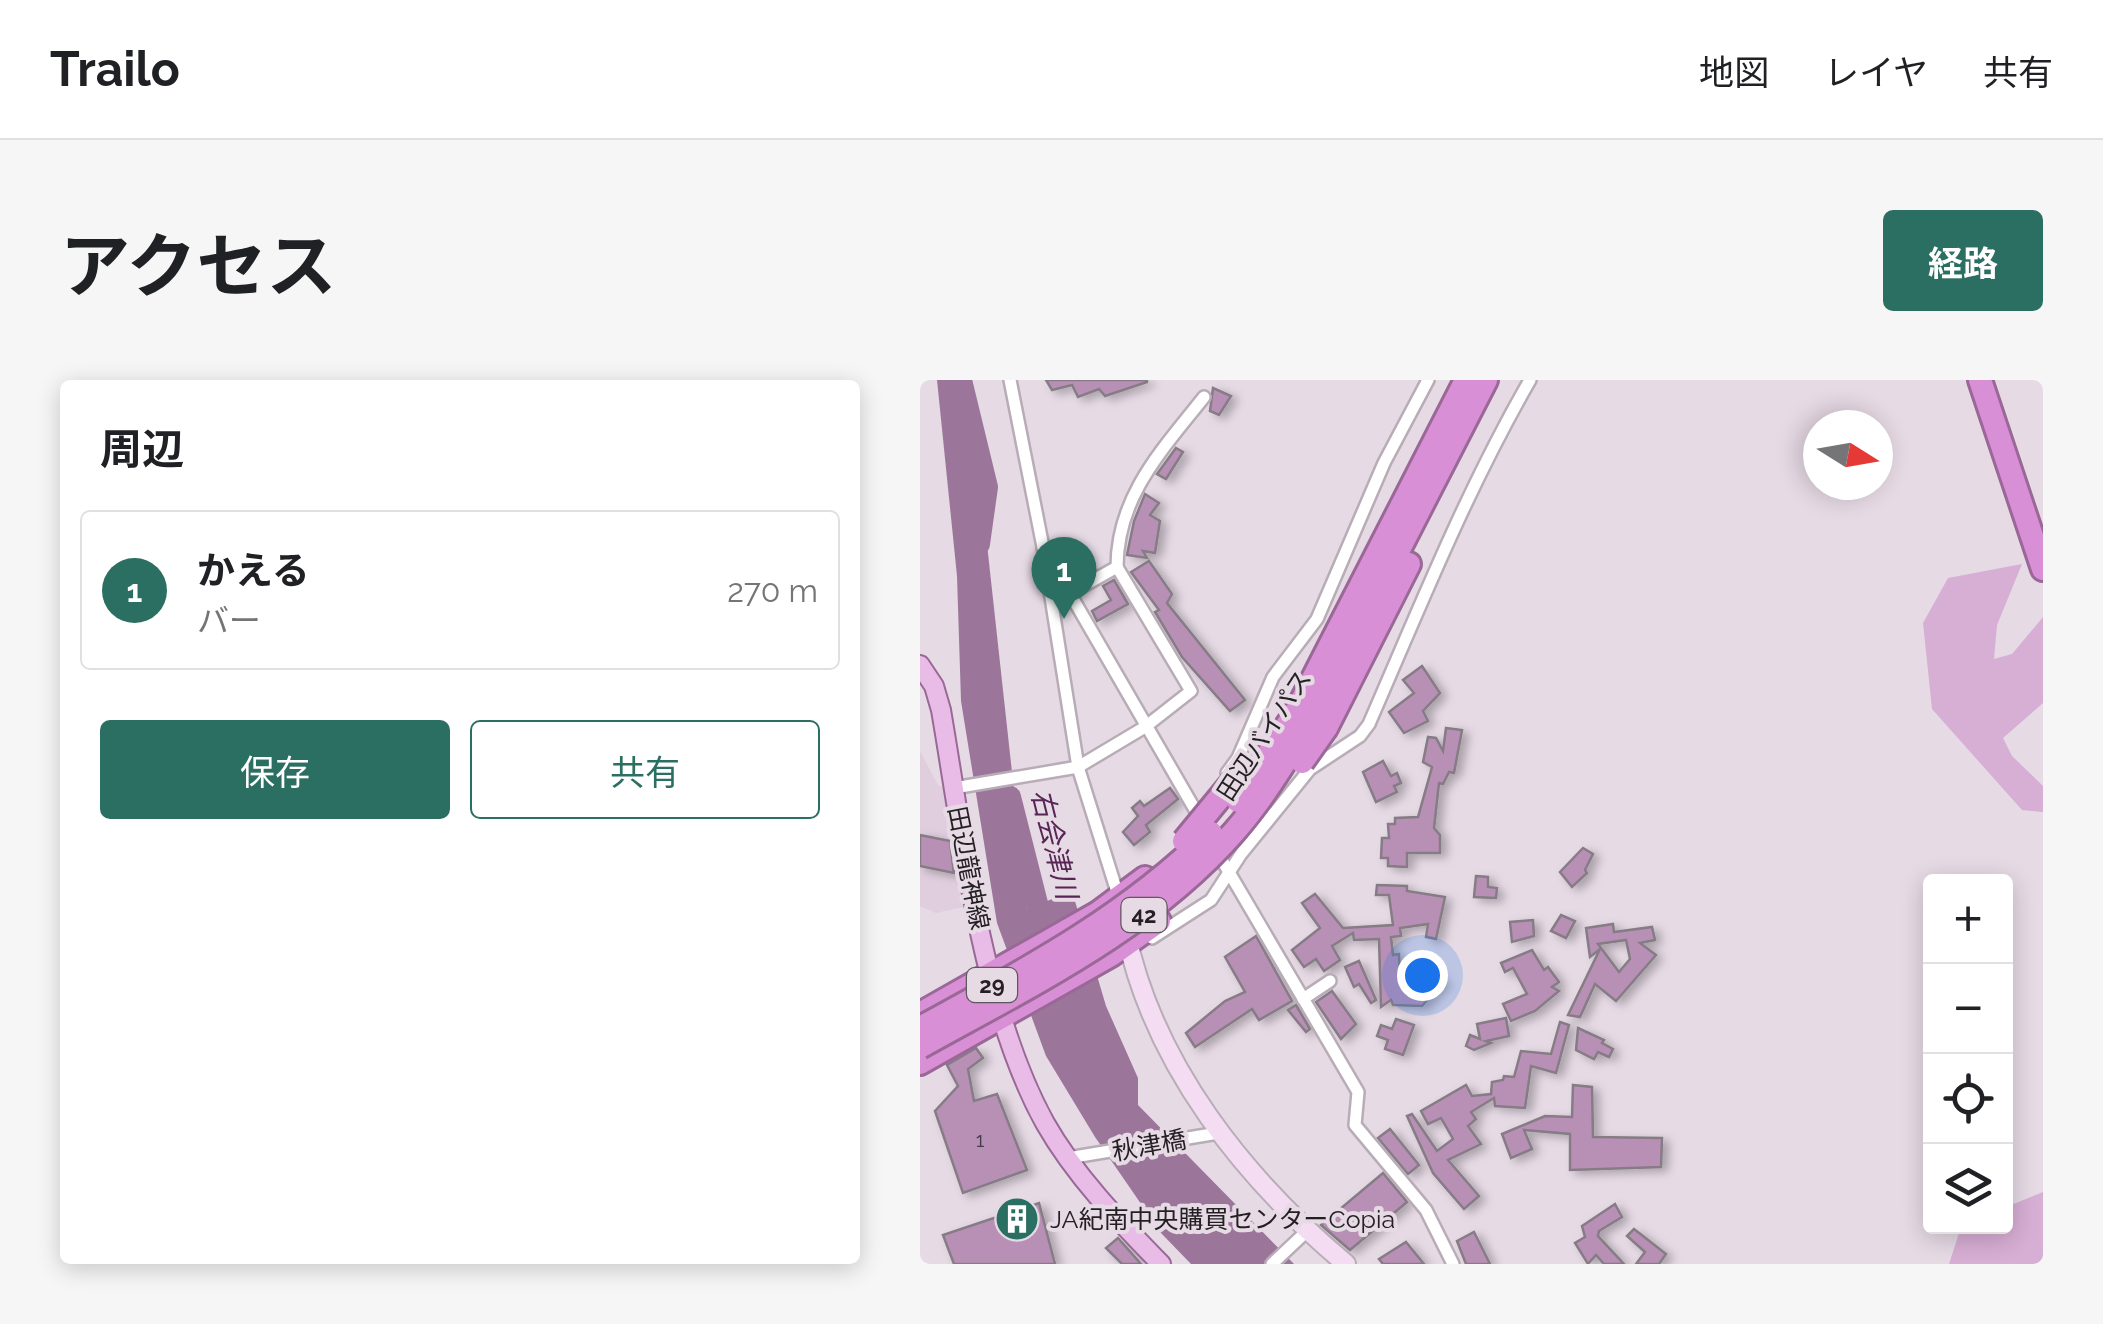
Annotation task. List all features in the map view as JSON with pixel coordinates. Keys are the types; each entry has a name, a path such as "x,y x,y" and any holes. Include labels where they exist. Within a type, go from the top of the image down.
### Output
{"highway":[{"path":"1980,380 2043,569"},
{"path":"920,1014 1098,913 1145,878 1305,715 1397,592 1474,384"},
{"name":"田辺バイパス","path":"920,1047 1091,952 1156,905 1234,832 1305,715 1474,384"},
{"path":"920,1063 1120,950 1159,921 1234,850 1305,715"},
{"name":"田辺バイパス","path":"920,1028 1070,946 1179,864 1250,786 1305,715"}],"main road":[{"name":"田辺龍神線","path":"920,665 934,686 960,787 995,974 1044,1120 1068,1158 1117,1220 1161,1264"}],"street":[{"path":"1010,380 1043,547 1073,768 1118,895 1120,950 1212,1134 1302,1235 1346,1264"},
{"path":"1196,811 1238,758 1273,676 1317,619 1384,463 1428,380"},
{"path":"1120,950 1150,939 1211,900 1310,768 1360,736 1369,724 1443,548 1488,454 1530,380"},
{"path":"960,787 1073,768 1195,696 1117,567 1117,538 1133,495 1161,447 1204,397"},
{"path":"1043,547 1358,1092 1356,1125 1426,1210 1452,1264"},
{"path":"1070,594 1117,567"},
{"path":"1304,999 1330,981"},
{"name":"秋津橋","path":"1068,1158 1212,1134"},
{"path":"1272,1264 1302,1235"}],"shaded area":[{"path":"937,380 969,380 1027,909 1072,891 1106,1006 1138,1078 1138,1105 1294,1264 1191,1264 1161,1233 1095,1137 1046,1056 997,923 961,701 957,576"},
{"path":"2022,564 1997,625 1994,659 2012,654 2043,617 2043,703 2003,738 2012,756 2043,786 2043,812 2022,810 1932,709 1923,623 1948,578"},
{"path":"920,751 938,785 948,790 963,907 936,913 920,906"},
{"path":"2043,1192 2043,1264 1949,1264 1959,1234 2013,1234 2013,1204"}],"building":[{"path":"1046,380 1147,382 1105,396 1099,389 1078,397 1072,385 1052,390"},
{"path":"1213,388 1231,396 1219,415 1210,411"},
{"path":"1176,448 1183,452 1166,479 1157,474"},
{"path":"1145,494 1159,503 1150,515 1160,521 1155,553 1143,551 1147,558 1127,555"},
{"path":"1149,561 1172,594 1167,603 1245,700 1230,711 1182,657 1155,612 1159,610 1131,572"},
{"path":"1114,580 1128,604 1097,621 1092,611 1111,600 1103,586"},
{"path":"1422,666 1440,693 1423,711 1428,721 1404,733 1389,712 1414,693 1403,680"},
{"path":"1446,728 1462,730 1454,773 1449,772 1443,784 1439,783 1434,828 1440,835 1440,853 1407,853 1407,867 1388,866 1388,858 1381,858 1382,838 1389,838 1388,824 1395,824 1395,818 1418,817 1432,767 1423,762 1428,737 1436,738 1443,751"},
{"path":"1383,761 1391,776 1397,773 1401,783 1394,786 1397,792 1376,802 1363,772"},
{"path":"1170,788 1178,799 1146,825 1150,832 1134,845 1123,832 1138,816 1132,808 1140,801 1144,806"},
{"path":"920,835 950,841 954,873 920,866"},
{"path":"1583,848 1593,854 1587,873 1572,887 1560,872"},
{"path":"1476,876 1488,877 1488,887 1497,888 1496,898 1474,897"},
{"path":"1377,885 1407,886 1407,891 1445,897 1436,939 1426,937 1428,924 1400,928 1401,936 1391,937 1393,955 1399,954 1400,979 1418,966 1425,974 1431,969 1444,982 1422,1006 1393,1005 1391,1000 1381,1007 1379,939 1354,940 1353,933 1332,946 1340,960 1324,971 1316,959 1304,967 1292,950 1320,928 1302,903 1315,894 1343,928 1393,925 1389,895 1376,895"},
{"path":"1561,915 1575,921 1566,938 1551,931"},
{"path":"1533,920 1534,936 1512,942 1510,922"},
{"path":"1613,924 1614,932 1652,927 1655,940 1640,943 1656,955 1616,1001 1595,984 1580,1017 1568,1015 1600,949 1590,957 1586,928","holes":["1626,940 1630,959 1619,972 1598,944"]},
{"path":"1256,936 1292,1001 1259,1020 1252,1009 1195,1047 1186,1033 1225,1001 1245,992 1225,957"},
{"path":"1532,950 1544,970 1548,967 1559,982 1552,987 1559,991 1535,1011 1511,1021 1503,1004 1527,994 1513,968 1505,972 1501,963"},
{"path":"1359,961 1376,1000 1371,1003 1359,984 1354,987 1345,967"},
{"path":"1332,991 1356,1024 1341,1039 1316,1002"},
{"path":"1296,1005 1310,1029 1306,1032 1288,1010"},
{"path":"1506,1018 1509,1036 1486,1041 1491,1043 1474,1050 1466,1046 1470,1035 1480,1039 1477,1024"},
{"path":"1396,1019 1414,1025 1403,1055 1385,1049 1388,1040 1377,1036 1381,1025 1392,1029"},
{"path":"1560,1022 1569,1025 1556,1073 1531,1066 1525,1108 1495,1106 1494,1098 1471,1112 1476,1119 1468,1126 1481,1144 1448,1160 1479,1196 1464,1209 1433,1173 1407,1116 1412,1114 1437,1151 1453,1139 1441,1118 1428,1124 1421,1111 1466,1085 1472,1096 1491,1094 1492,1082 1503,1080 1504,1076 1514,1077 1521,1051 1551,1054"},
{"path":"1578,1028 1604,1040 1602,1043 1613,1049 1609,1057 1598,1052 1594,1059 1576,1050"},
{"path":"976,1048 983,1058 968,1069 974,1101 997,1094 1027,1170 963,1193 935,1111 958,1086 947,1065"},
{"path":"1573,1085 1592,1087 1593,1137 1662,1138 1661,1167 1570,1170 1570,1134 1524,1130 1532,1149 1511,1158 1502,1134 1545,1116 1572,1117"},
{"path":"1390,1129 1419,1165 1408,1174 1378,1138"},
{"path":"1383,1173 1407,1202 1350,1250 1321,1225"},
{"name":"JA紀南中央購買センターCopia","path":"1039,1203 1055,1264 954,1264 943,1235"},
{"path":"1615,1204 1622,1217 1599,1231 1598,1236 1624,1264 1604,1264 1596,1255 1588,1264 1575,1243 1585,1237 1582,1226"},
{"path":"1634,1229 1666,1254 1659,1264 1636,1264 1645,1252 1627,1236"},
{"path":"1474,1232 1490,1264 1466,1264 1457,1241"},
{"path":"1118,1238 1141,1264 1122,1264 1106,1248"},
{"path":"1406,1242 1424,1264 1383,1264 1379,1259"}],"waterway":[{"name":"右会津川","path":"961,380 987,487 979,544"},
{"name":"右会津川","path":"1010,797 1045,935"}],"place":[{"name":"かえる","path":"1064,619"},
{"name":"JA紀南中央購買センターCopia","path":"1017,1219"}]}
